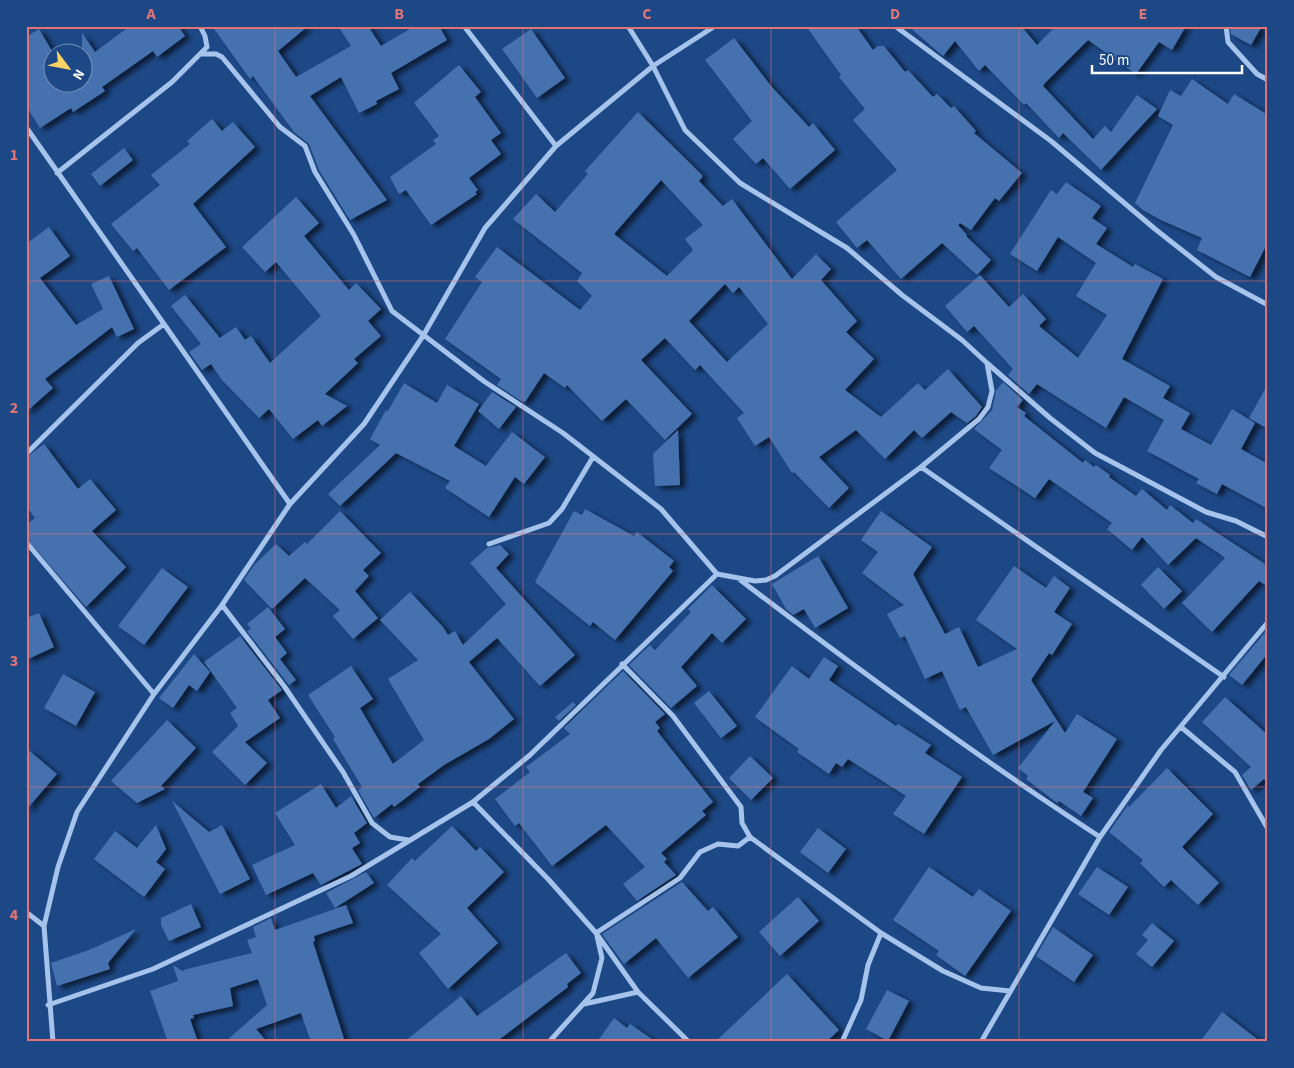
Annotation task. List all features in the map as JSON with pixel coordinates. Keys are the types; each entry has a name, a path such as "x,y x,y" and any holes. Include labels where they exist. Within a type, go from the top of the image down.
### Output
{"street":[{"path":"57,173 172,82 202,54 207,47 205,36 200,26"},
{"path":"464,26 556,146"},
{"path":"628,26 653,66 685,130 740,183 847,248 902,295 962,340 1050,418 1095,452 1206,512 1236,521 1268,537"},
{"path":"53,1042 48,1004 44,926 58,867 77,812 154,694 222,605 290,504 364,424 423,336 485,228 556,146 653,66 715,26"},
{"path":"895,26 1051,141 1155,229 1216,277 1268,306"},
{"path":"1226,26 1228,42 1257,74 1268,80"},
{"path":"202,54 216,54 222,57 280,127 305,146 315,172 354,235 392,311 485,382 563,433 661,509 717,574 755,581 775,576 921,467 979,418 988,406 992,391 987,362"},
{"path":"26,126 290,504"},
{"path":"26,454 138,343 164,324"},
{"path":"489,544 549,523 562,508 593,457"},
{"path":"921,467 1224,677"},
{"path":"26,542 154,694"},
{"path":"48,1004 153,969 350,876 473,802 530,755 717,574"},
{"path":"736,577 858,670 1030,791 1100,837"},
{"path":"222,605 284,686 333,756 372,824 390,837 409,840"},
{"path":"980,1042 1100,837 1161,750 1224,677 1268,622"},
{"path":"622,664 673,716 736,800 741,807 742,823 750,837 881,934 951,974 981,988 1010,991"},
{"path":"1181,726 1235,772 1268,829"},
{"path":"473,802 549,880 596,934 638,992 689,1042"},
{"path":"596,934 680,878 700,852 718,844 738,846 750,837"},
{"path":"26,912 44,926"},
{"path":"549,1042 593,992 602,958 596,934"},
{"path":"842,1042 861,1000 868,965 881,934"},
{"path":"584,1004 638,992"}],"building":[{"path":"130,26 178,26 185,36 157,57 153,51 102,87 105,91 73,112 71,108 40,128 26,106 26,37 39,29 47,42 42,42 42,92 92,92 92,48 95,52"},
{"path":"212,26 308,26 278,51 296,77 351,46 338,26 368,26 381,46 415,26 439,26 447,40 391,73 399,89 376,101 377,104 359,113 341,77 310,96 387,200 350,220 319,170 309,144 294,132 253,76 250,79"},
{"path":"806,26 856,26 873,50 878,46 884,46 905,72 908,70 933,97 937,94 951,108 954,106 976,131 974,133 1022,173 999,201 995,198 971,230 960,223 958,225 966,236 991,260 977,275 942,243 901,279 867,240 857,248 836,222 897,170 853,120 865,109 839,77 841,75"},
{"path":"908,26 1021,26 1037,45 1056,26 1186,26 1172,50 1159,42 1136,74 1088,40 1043,86 1093,139 1105,126 1111,132 1137,95 1157,109 1101,170 1063,133 1059,138 1026,103 1024,105 985,65 979,71 955,41 943,56"},
{"path":"1230,26 1262,26 1251,45 1231,34"},
{"path":"531,29 565,78 537,98 502,49"},
{"path":"82,33 88,42 82,42"},
{"path":"734,38 771,86 809,127 813,123 835,150 790,189 763,158 756,164 733,139 752,121 705,60"},
{"path":"459,65 481,92 475,97 501,133 491,140 501,154 469,178 478,190 475,192 477,194 431,225 406,190 399,194 390,177 436,144 433,140 439,136 414,103"},
{"path":"1192,79 1228,104 1234,94 1268,115 1268,242 1250,277 1197,250 1202,238 1161,220 1135,203 1173,125 1158,116 1170,90 1181,96"},
{"path":"638,112 703,176 699,181 723,206 732,199 792,279 816,254 831,269 821,280 857,321 846,332 874,359 845,390 881,417 918,383 925,390 948,369 982,407 976,416 967,423 951,412 922,438 914,430 885,459 856,430 819,457 849,488 829,508 794,472 792,473 769,437 755,446 737,418 744,413 700,365 695,370 665,338 641,360 692,414 665,440 626,399 602,421 567,385 565,388 544,373 525,402 521,401 497,385 501,379 445,339 482,282 475,277 497,247 580,310 592,296 577,281 582,273 513,219 536,194 555,212 588,174 585,171","holes":["661,180 703,225 685,239 693,250 667,276 614,234","725,284 733,293 739,287 768,324 727,362 689,321"]},
{"path":"212,119 222,131 233,122 255,147 193,204 226,247 169,290 137,248 133,251 111,224 160,185 151,175 190,144 187,141"},
{"path":"124,148 133,160 100,186 91,174"},
{"path":"1066,182 1101,206 1092,218 1107,228 1096,244 1133,267 1135,264 1163,279 1122,359 1170,386 1163,398 1190,413 1181,429 1211,445 1232,409 1255,423 1241,449 1268,464 1268,509 1222,484 1217,494 1196,483 1199,479 1147,451 1164,420 1124,397 1106,428 1037,384 1029,394 1008,375 1013,369 974,326 967,332 945,306 980,275 1009,307 1023,294 1046,319 1039,326 1078,358 1107,315 1076,296 1096,263 1058,237 1037,271 1010,254 1051,190 1057,194"},
{"path":"296,197 319,223 304,236 349,290 356,283 381,309 368,321 381,336 354,359 358,363 325,394 347,406 322,426 318,420 293,439 269,409 259,418 222,380 211,364 202,370 189,352 201,344 171,306 185,295 220,338 236,327 245,340 251,336 270,363 321,316 276,262 265,272 242,247"},
{"path":"49,227 70,256 40,278 76,325 103,309 91,284 109,276 134,329 117,337 112,327 45,379 53,388 26,412 26,244"},
{"path":"1003,382 1023,400 1017,407 1026,413 1024,416 1083,463 1085,460 1094,467 1096,465 1110,475 1109,477 1136,496 1142,489 1167,510 1170,505 1193,523 1196,519 1268,566 1268,587 1259,581 1212,632 1182,603 1225,558 1220,554 1196,538 1168,565 1142,537 1132,550 1107,529 1112,523 1049,479 1035,498 989,468 1002,450 974,429 992,410 996,391"},
{"path":"404,383 437,403 447,385 479,404 454,446 486,466 512,432 545,457 524,484 515,477 489,517 445,488 450,481 396,453 340,506 328,494 380,445 370,439"},
{"path":"1268,384 1268,429 1249,418"},
{"path":"492,392 516,407 499,429 478,411"},
{"path":"678,430 680,485 655,486 653,454"},
{"path":"44,444 78,489 90,479 116,510 92,531 126,567 86,607 26,538 26,525 35,518 26,506 26,458"},
{"path":"585,509 634,536 637,532 674,561 669,567 673,571 615,640 593,622 590,626 535,582 574,511 582,515"},
{"path":"340,511 381,553 363,570 369,576 355,591 378,618 353,639 333,616 340,610 305,578 272,609 244,580 254,565 276,544 289,556 305,542 307,544"},
{"path":"881,511 932,547 913,574 945,634 959,627 978,667 1017,649 976,620 1014,566 1046,588 1054,576 1070,588 1054,612 1072,624 1052,655 1049,653 1031,680 1065,733 1077,714 1117,739 1083,792 1093,798 1081,816 1059,801 1057,803 1026,779 1028,776 1018,768 1055,721 993,755 966,707 960,710 942,671 925,679 905,636 900,638 887,614 904,605 862,573 878,552 861,540"},
{"path":"500,545 509,554 496,568 575,655 540,686 497,638 469,662 514,719 489,739 444,765 418,784 420,787 394,807 392,804 374,818 358,790 362,787 333,739 335,737 308,695 351,666 373,699 360,708 393,764 424,740 388,679 418,660 380,620 410,592 443,627 448,635 455,631 463,645 506,604 470,563 487,548"},
{"path":"818,556 848,608 815,628 804,609 793,615 786,609 772,584"},
{"path":"1158,567 1182,591 1164,609 1141,585"},
{"path":"162,568 188,587 144,645 118,626"},
{"path":"712,585 746,619 722,643 712,633 681,667 697,686 671,708 629,665 650,645 655,650 691,612 688,609"},
{"path":"268,607 285,629 275,637 287,653 280,659 296,680 289,685 247,631 251,629 247,624"},
{"path":"39,613 54,647 26,660 26,618"},
{"path":"1268,629 1268,653 1242,685 1229,675"},
{"path":"240,636 282,690 268,700 280,718 245,742 267,763 245,785 212,752 238,726 230,713 237,708 204,662"},
{"path":"194,654 210,672 197,691 189,685 173,708 159,698"},
{"path":"824,657 838,666 829,680 896,726 898,724 931,745 925,753 962,777 924,834 893,814 906,796 848,759 842,767 836,763 829,774 797,752 799,749 755,717 792,666 809,679"},
{"path":"623,671 665,714 655,722 660,728 657,731 713,802 702,811 706,815 661,853 667,859 664,862 676,875 637,901 623,884 645,867 606,825 552,866 519,823 515,826 495,799 530,772 526,767 570,734 564,728"},
{"path":"63,674 95,692 76,726 44,708"},
{"path":"709,691 737,726 721,738 694,703"},
{"path":"1225,697 1268,735 1268,782 1264,779 1251,790 1242,775 1251,767 1202,722"},
{"path":"573,702 576,705 559,721 555,717"},
{"path":"167,720 196,748 161,786 165,789 137,803 111,781"},
{"path":"26,748 57,774 26,810"},
{"path":"750,756 773,778 751,800 729,778"},
{"path":"1167,768 1213,814 1182,847 1219,883 1198,905 1171,880 1164,887 1140,863 1143,860 1109,832 1128,805 1129,807"},
{"path":"321,784 336,808 351,796 367,823 354,833 360,843 352,848 362,864 321,885 313,873 266,895 252,865 295,845 275,813"},
{"path":"172,801 209,832 222,825 250,879 220,894"},
{"path":"156,825 166,849 156,862 165,869 144,897 94,859 115,831 137,848"},
{"path":"452,826 476,851 480,847 504,872 467,908 498,943 448,989 419,953 441,934 387,885 412,858 415,861"},
{"path":"818,828 846,849 828,873 800,852"},
{"path":"929,867 973,897 979,889 1011,911 965,976 936,955 939,951 893,920"},
{"path":"1097,867 1128,887 1109,915 1078,894"},
{"path":"366,872 374,883 335,908 326,893"},
{"path":"682,882 708,911 713,907 738,937 688,978 656,938 624,964 602,934"},
{"path":"798,897 819,921 780,956 759,932"},
{"path":"191,904 201,927 169,941 161,925 161,918"},
{"path":"346,905 353,923 314,936 315,941 313,942 345,1042 311,1042 301,1013 256,1029 267,1042 225,1042 267,1005 258,979 230,988 233,1006 193,1015 194,1018 190,1019 198,1042 168,1042 150,991 178,981 173,965 184,972 183,970 252,953 247,940 256,937 253,927 271,918 275,930"},
{"path":"1152,923 1174,941 1152,967 1136,954 1148,940 1142,935"},
{"path":"1053,927 1093,955 1074,982 1036,956"},
{"path":"136,929 108,963 110,969 57,986 51,963 89,950"},
{"path":"566,953 581,973 567,984 568,987 496,1042 404,1042 461,996 477,1016"},
{"path":"787,974 839,1030 826,1042 715,1042"},
{"path":"887,990 909,1001 888,1041 866,1029"},
{"path":"1222,1012 1261,1042 1200,1042"},
{"path":"614,1018 627,1028 630,1024 656,1042 597,1042"}]}
